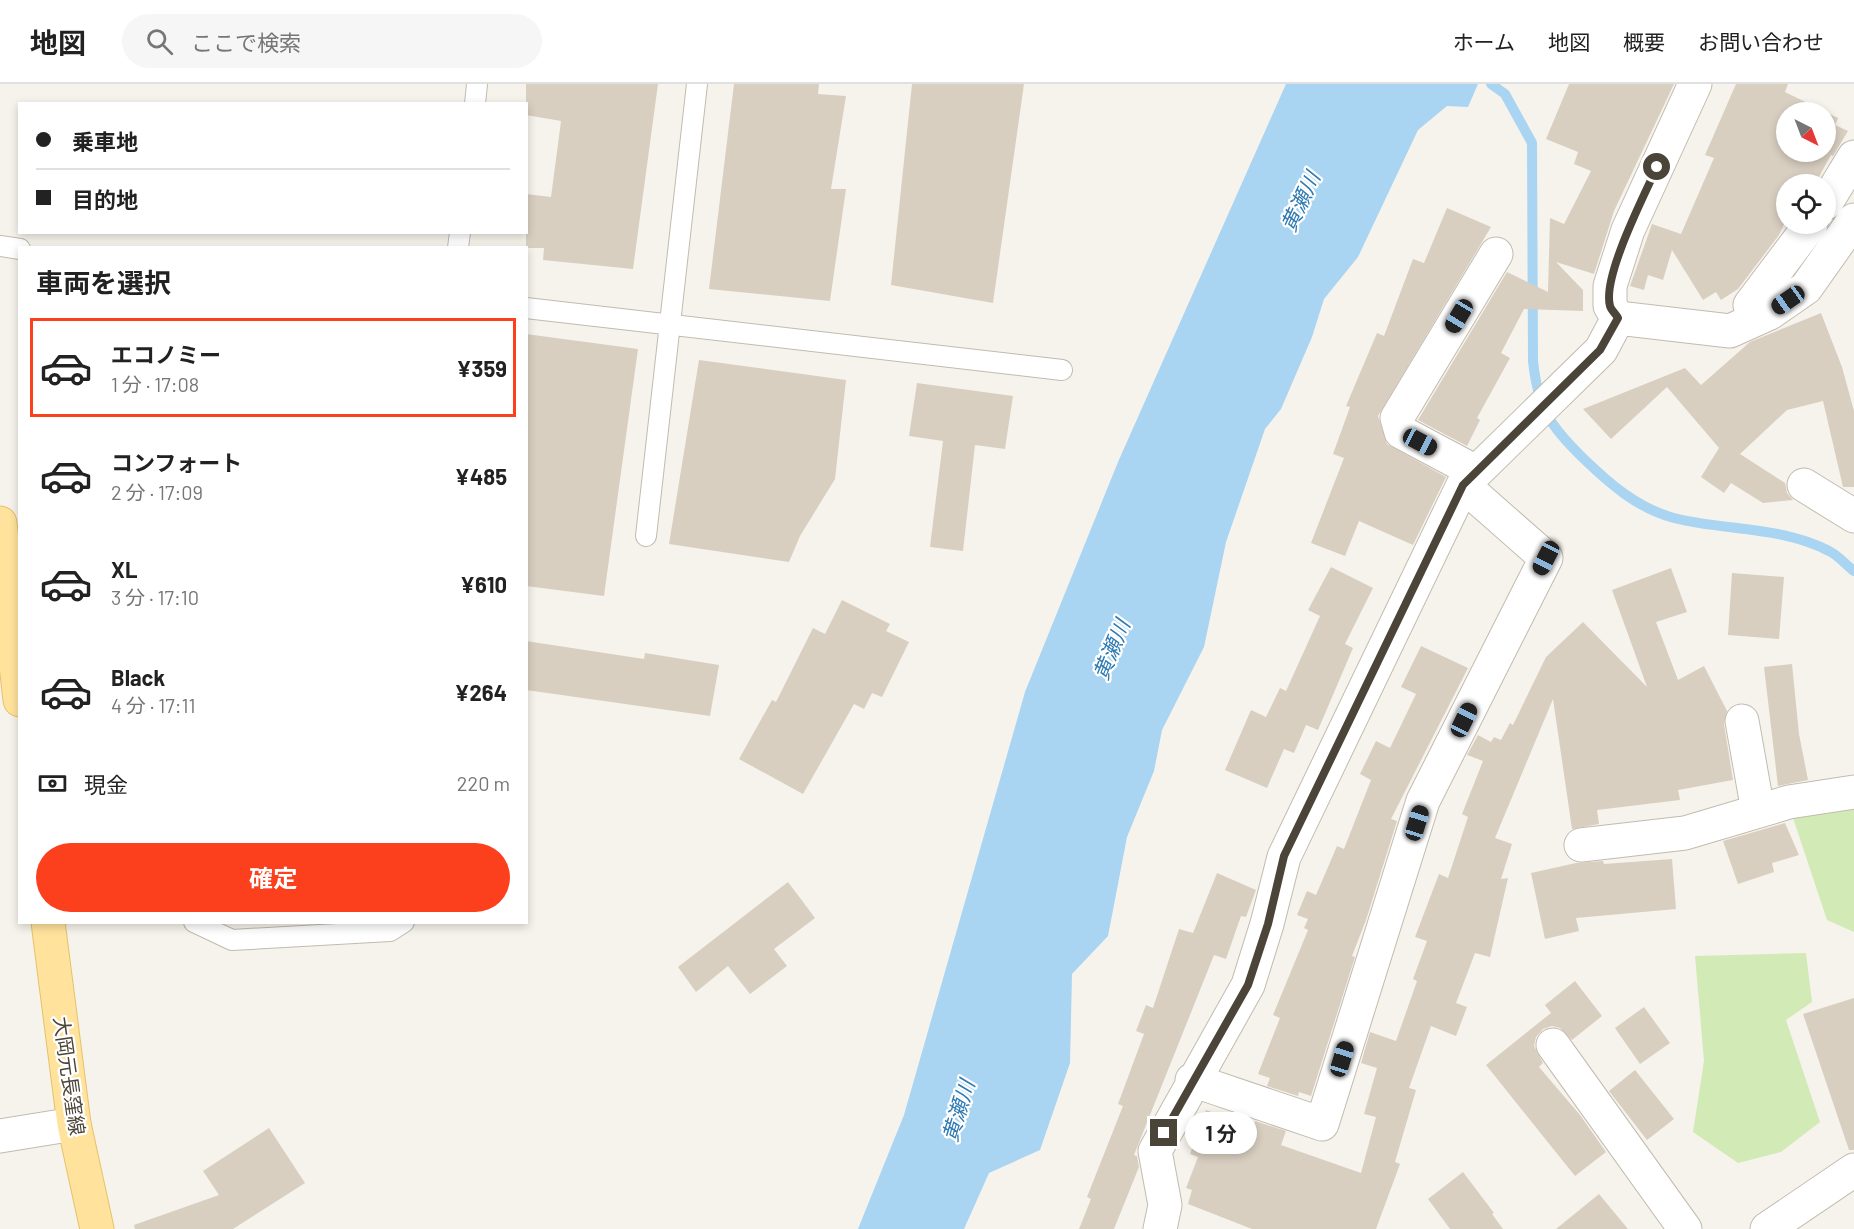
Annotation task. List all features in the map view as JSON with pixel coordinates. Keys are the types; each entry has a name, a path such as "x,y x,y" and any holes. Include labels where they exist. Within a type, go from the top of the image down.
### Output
{"main road":[{"path":"0,523 5,627 18,690"},
{"name":"大岡元長窪線","path":"48,924 74,1124 97,1229"}],"street":[{"path":"1695,84 1624,241 1610,286 1610,306 1618,318 1730,331 1770,313 1806,288 1854,220"},
{"path":"1836,187 1854,157"},
{"path":"1754,320 1750,305 1803,234"},
{"path":"1192,1080 1322,1124 1424,801 1546,558 1469,478 1401,432 1397,418 1496,254"},
{"path":"1163,1228 1165,1205 1155,1151 1192,1080 1248,985 1268,924 1284,856 1469,478 1600,350 1618,318"},
{"path":"1804,485 1854,516"},
{"path":"1742,721 1758,811"},
{"path":"1581,844 1685,833 1789,802 1854,792"},
{"path":"1553,1046 1685,1229"},
{"path":"0,1136 74,1124"},
{"path":"1767,1229 1854,1170"}],"lane":[{"path":"475,102 477,84"},
{"path":"646,537 672,325 697,84"},
{"path":"0,246 18,249"},
{"path":"528,308 1062,370"},
{"path":"198,924 232,940 390,932 401,924"}],"green space":[{"path":"1854,807 1854,932 1827,920 1792,815"},
{"path":"1806,953 1812,1002 1786,1020 1820,1122 1781,1152 1738,1163 1693,1132 1704,1061 1695,956"}],"water":[{"name":"黄瀬川","path":"1286,84 1478,84 1468,107 1447,106 1418,130 1358,257 1324,299 1312,337 1281,409 1265,429 1226,542 1204,647 1162,730 1154,771 1127,837 1108,936 1072,974 1070,1063 1040,1150 989,1173 964,1229 858,1229 904,1115 1025,692 1118,462"}],"building":[{"path":"526,84 658,84 633,269 543,260 544,248 526,246 528,194 551,197 561,121 528,115 528,102 526,102"},
{"path":"734,84 819,84 818,94 846,96 831,189 846,189 830,301 709,289"},
{"path":"912,84 1024,84 993,303 891,285"},
{"path":"1569,84 1674,84 1614,211 1594,274 1556,262 1583,290 1583,311 1524,309 1501,353 1510,358 1477,418 1480,420 1467,446 1418,420 1507,272 1548,292 1550,218 1564,224 1591,171 1574,164 1578,152 1546,139"},
{"path":"1736,84 1788,84 1785,92 1806,102 1776,102 1776,162 1827,162 1821,174 1776,174 1776,234 1779,235 1738,289 1721,300 1716,292 1703,300 1672,250 1663,280 1648,275 1644,290 1630,286 1652,224 1681,234 1714,158 1705,155"},
{"path":"1836,125 1848,131 1836,151"},
{"path":"1447,208 1491,227 1378,416 1387,444 1446,477 1413,545 1359,521 1345,556 1311,543 1344,458 1333,454 1350,407 1346,406 1377,333 1384,336 1413,259 1424,263"},
{"path":"1821,313 1842,367 1854,411 1854,487 1843,487 1823,401 1787,410 1740,454 1785,483 1787,493 1793,500 1763,503 1731,483 1724,493 1701,477 1719,448 1667,387 1611,439 1583,409 1685,368 1701,385 1750,342"},
{"path":"528,334 638,349 604,596 528,586"},
{"path":"699,360 846,380 835,479 800,536 789,562 669,544"},
{"path":"917,383 1013,396 1005,449 975,445 963,551 930,547 943,441 909,436"},
{"path":"1331,567 1373,588 1345,644 1353,648 1318,730 1306,725 1294,753 1284,749 1267,788 1225,770 1251,710 1266,717 1280,688 1286,691 1320,616 1308,610"},
{"path":"1671,568 1687,612 1656,622 1678,680 1704,666 1727,711 1724,724 1733,780 1678,790 1680,800 1597,810 1599,824 1572,829 1553,699 1495,838 1512,844 1501,879 1508,878 1490,957 1475,953 1456,1003 1467,1007 1456,1036 1431,1026 1409,1088 1416,1090 1395,1162 1400,1164 1376,1229 1252,1229 1188,1204 1192,1190 1186,1188 1198,1157 1190,1154 1206,1110 1253,1127 1255,1121 1286,1131 1281,1145 1361,1173 1376,1117 1364,1114 1377,1068 1361,1063 1370,1032 1396,1041 1417,981 1413,979 1427,941 1415,937 1439,874 1448,878 1468,817 1462,814 1483,761 1467,755 1478,735 1491,742 1494,737 1501,740 1510,723 1513,725 1546,657 1583,622 1647,687 1612,590"},
{"path":"1732,573 1784,577 1779,639 1728,635"},
{"path":"842,600 890,624 886,631 909,642 882,697 872,693 864,709 854,704 803,794 739,759 772,700 776,702 813,628 825,634"},
{"path":"528,641 644,659 645,653 719,665 710,716 528,690"},
{"path":"1421,646 1468,668 1391,819 1397,821 1366,920 1352,956 1355,957 1311,1096 1299,1092 1298,1096 1267,1086 1270,1078 1258,1074 1280,1018 1273,1015 1308,930 1304,928 1308,919 1297,915 1307,891 1316,895 1337,846 1344,849 1371,780 1360,774 1376,741 1390,748 1416,694 1401,687"},
{"path":"1792,664 1799,734 1808,780 1778,786 1764,667"},
{"path":"1785,823 1799,855 1772,863 1774,872 1738,884 1723,841"},
{"path":"1672,859 1676,909 1576,918 1579,931 1545,939 1531,873 1576,863 1603,861 1604,864"},
{"path":"1217,873 1256,890 1246,917 1241,916 1226,959 1214,955 1134,1155 1137,1156 1139,1167 1114,1229 1079,1229 1091,1199 1087,1197 1123,1106 1118,1104 1144,1034 1136,1031 1146,1005 1153,1008 1179,929 1193,933"},
{"path":"788,882 815,918 774,949 787,966 750,994 728,966 696,992 678,967"},
{"path":"1575,981 1602,1016 1572,1040 1560,1028 1552,1026 1543,1029 1536,1037 1534,1046 1543,1063 1539,1067 1580,1115 1606,1152 1575,1176 1486,1065 1551,1013 1545,1005"},
{"path":"1854,998 1854,1150 1849,1150 1803,1014"},
{"path":"1644,1007 1670,1043 1640,1064 1615,1028"},
{"path":"1635,1070 1674,1119 1647,1140 1609,1091"},
{"path":"269,1128 305,1183 233,1229 135,1229 134,1225 219,1195 203,1171"},
{"path":"1463,1172 1494,1213 1492,1214 1503,1229 1450,1229 1428,1199"},
{"path":"1599,1194 1628,1229 1556,1229"}],"waterway":[{"path":"1491,84 1505,94 1532,143 1533,361 1542,404 1562,437 1625,494 1661,514 1693,522 1792,537 1832,553 1854,571"}],"route":[{"path":"1164,1133 1192,1080 1248,985 1268,924 1284,856 1463,485 1600,350 1618,318 1610,306 1610,286 1628,230 1657,167"}]}
